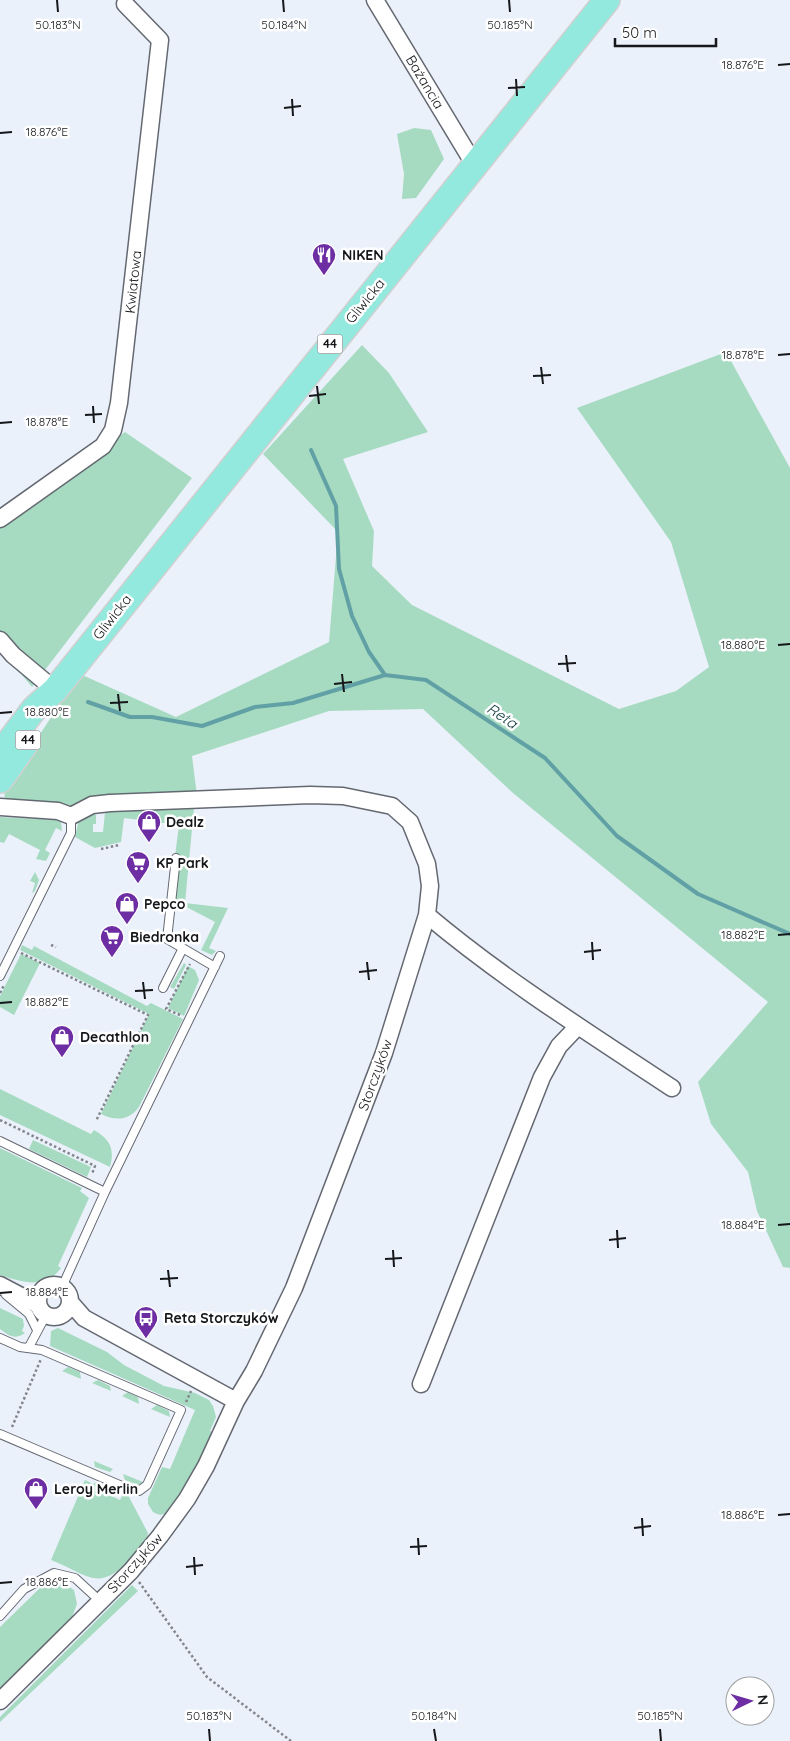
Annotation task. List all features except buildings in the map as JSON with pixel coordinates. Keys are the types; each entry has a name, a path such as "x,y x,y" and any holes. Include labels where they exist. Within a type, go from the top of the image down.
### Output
{"main road":[{"name":"Gliwicka","path":"0,754 34,709 52,693 607,0"},
{"name":"Gliwicka","path":"0,780 46,711 52,693"}],"street":[{"name":"Bażancia","path":"376,0 474,164"},
{"name":"Kwiatowa","path":"0,519 103,446 113,430 125,353 160,40 125,4"},
{"path":"0,640 52,693"},
{"path":"0,807 58,810 71,816 92,805 110,803 310,795 343,796 392,806 410,822 427,864 430,886 426,915 450,935 578,1026 672,1088"},
{"name":"Storczyków","path":"0,1700 131,1571 187,1499 206,1466 236,1401 254,1371 294,1288 326,1209 384,1052 426,915"},
{"path":"421,1384 542,1077 559,1046 578,1026"},
{"path":"0,1284 42,1304 56,1317 66,1308 68,1294 62,1287 51,1285 42,1304"},
{"path":"66,1308 236,1401"}],"lane":[{"path":"0,976 71,833 71,816"},
{"path":"176,858 168,939 215,966"},
{"path":"163,988 183,948"},
{"path":"62,1287 105,1192 220,956"},
{"path":"0,1141 105,1192"},
{"path":"0,1291 29,1314 37,1330"},
{"path":"29,1347 37,1330 42,1304"},
{"path":"0,1338 9,1344 42,1350 181,1410 147,1485 139,1492 129,1490 0,1434"},
{"path":"0,1616 24,1589 54,1573 75,1578 100,1601"}],"path":[{"path":"101,849 119,845"},
{"path":"52,945 56,947"},
{"path":"13,949 148,1015 96,1121"},
{"path":"174,1012 166,1008 188,964 199,969 201,978 207,982"},
{"path":"0,1120 95,1166 91,1175"},
{"path":"10,1431 42,1357"},
{"path":"131,1571 208,1677 291,1741"}],"green space":[{"path":"414,128 431,130 444,159 416,198 402,199 404,174 397,134"},
{"path":"362,345 389,373 428,432 343,459 374,531 372,566 412,605 619,709 676,691 709,667 671,542 577,408 726,352 790,468 790,1268 783,1267 757,1211 748,1172 711,1124 698,1082 768,1002 513,793 423,709 329,711 192,756 197,796 69,808 5,801 4,788 80,674 176,717 329,642 338,532 263,454"},
{"path":"125,432 192,478 32,687 0,649 0,528"},
{"path":"197,803 194,808 185,903 228,908 209,948 216,951 212,955 201,950 215,922 175,901 180,856 175,856 179,825 124,818 121,842 95,848 75,837 80,814 93,811 96,815 96,824 93,824 93,832 103,832 105,812"},
{"path":"0,817 57,820 61,822 62,831 56,828 45,850 50,853 46,861 36,859 40,850 9,834 4,843 0,842"},
{"path":"35,872 39,880 35,891 32,893 35,883 30,881"},
{"path":"22,945 32,950 34,946 147,1006 151,1003 183,1019 139,1107 131,1115 117,1119 101,1114 149,1014 20,950"},
{"path":"21,954 40,963 14,1015 0,1007 0,996"},
{"path":"184,963 186,965 174,989 170,987"},
{"path":"188,966 195,970 199,980 184,1016 168,1008"},
{"path":"0,1089 91,1134 94,1130 99,1133 110,1145 112,1155 110,1167 0,1115"},
{"path":"33,1140 91,1167 87,1177 29,1149"},
{"path":"0,1148 82,1188 80,1191 89,1198 58,1266 61,1268 55,1275 40,1282 25,1282 0,1275"},
{"path":"0,1308 23,1319 24,1326 22,1331 25,1333 15,1337 6,1334 0,1329"},
{"path":"58,1328 107,1352 124,1365 164,1386 195,1393 209,1400 213,1406 216,1417 210,1431 214,1433 180,1499 168,1512 160,1515 153,1512 148,1504 148,1498 162,1467 170,1469 195,1410 50,1346 51,1331"},
{"path":"68,1367 80,1372 81,1379 62,1371"},
{"path":"98,1380 110,1386 111,1391 92,1383"},
{"path":"128,1392 138,1397 139,1404 122,1396"},
{"path":"157,1405 169,1411 170,1417 151,1409"},
{"path":"94,1461 113,1469 110,1472 95,1467"},
{"path":"123,1474 143,1482 138,1485 125,1480"},
{"path":"85,1480 93,1484 97,1482 110,1487 107,1494 120,1500 124,1493 128,1495 148,1533 144,1544 131,1559 110,1576 101,1578 84,1575 51,1560"},
{"path":"54,1582 62,1582 74,1590 77,1604 72,1617 0,1689 0,1627 42,1586"},
{"path":"132,1585 138,1591 0,1722 0,1717"}],"waterway":[{"name":"Reta","path":"311,450 336,506 339,569 352,616 369,652 385,675 426,680 545,758 617,836 698,894 790,934"},
{"path":"88,702 130,717 152,717 202,726 255,707 293,703 385,675"}],"place":[{"name":"NIKEN","path":"324,276"},
{"name":"Dealz","path":"149,843"},
{"name":"KP Park","path":"138,884"},
{"name":"Pepco","path":"127,925"},
{"name":"Biedronka","path":"112,958"},
{"name":"Decathlon","path":"62,1058"},
{"name":"Reta Storczyków","path":"146,1339"},
{"name":"Leroy Merlin","path":"36,1510"}]}
